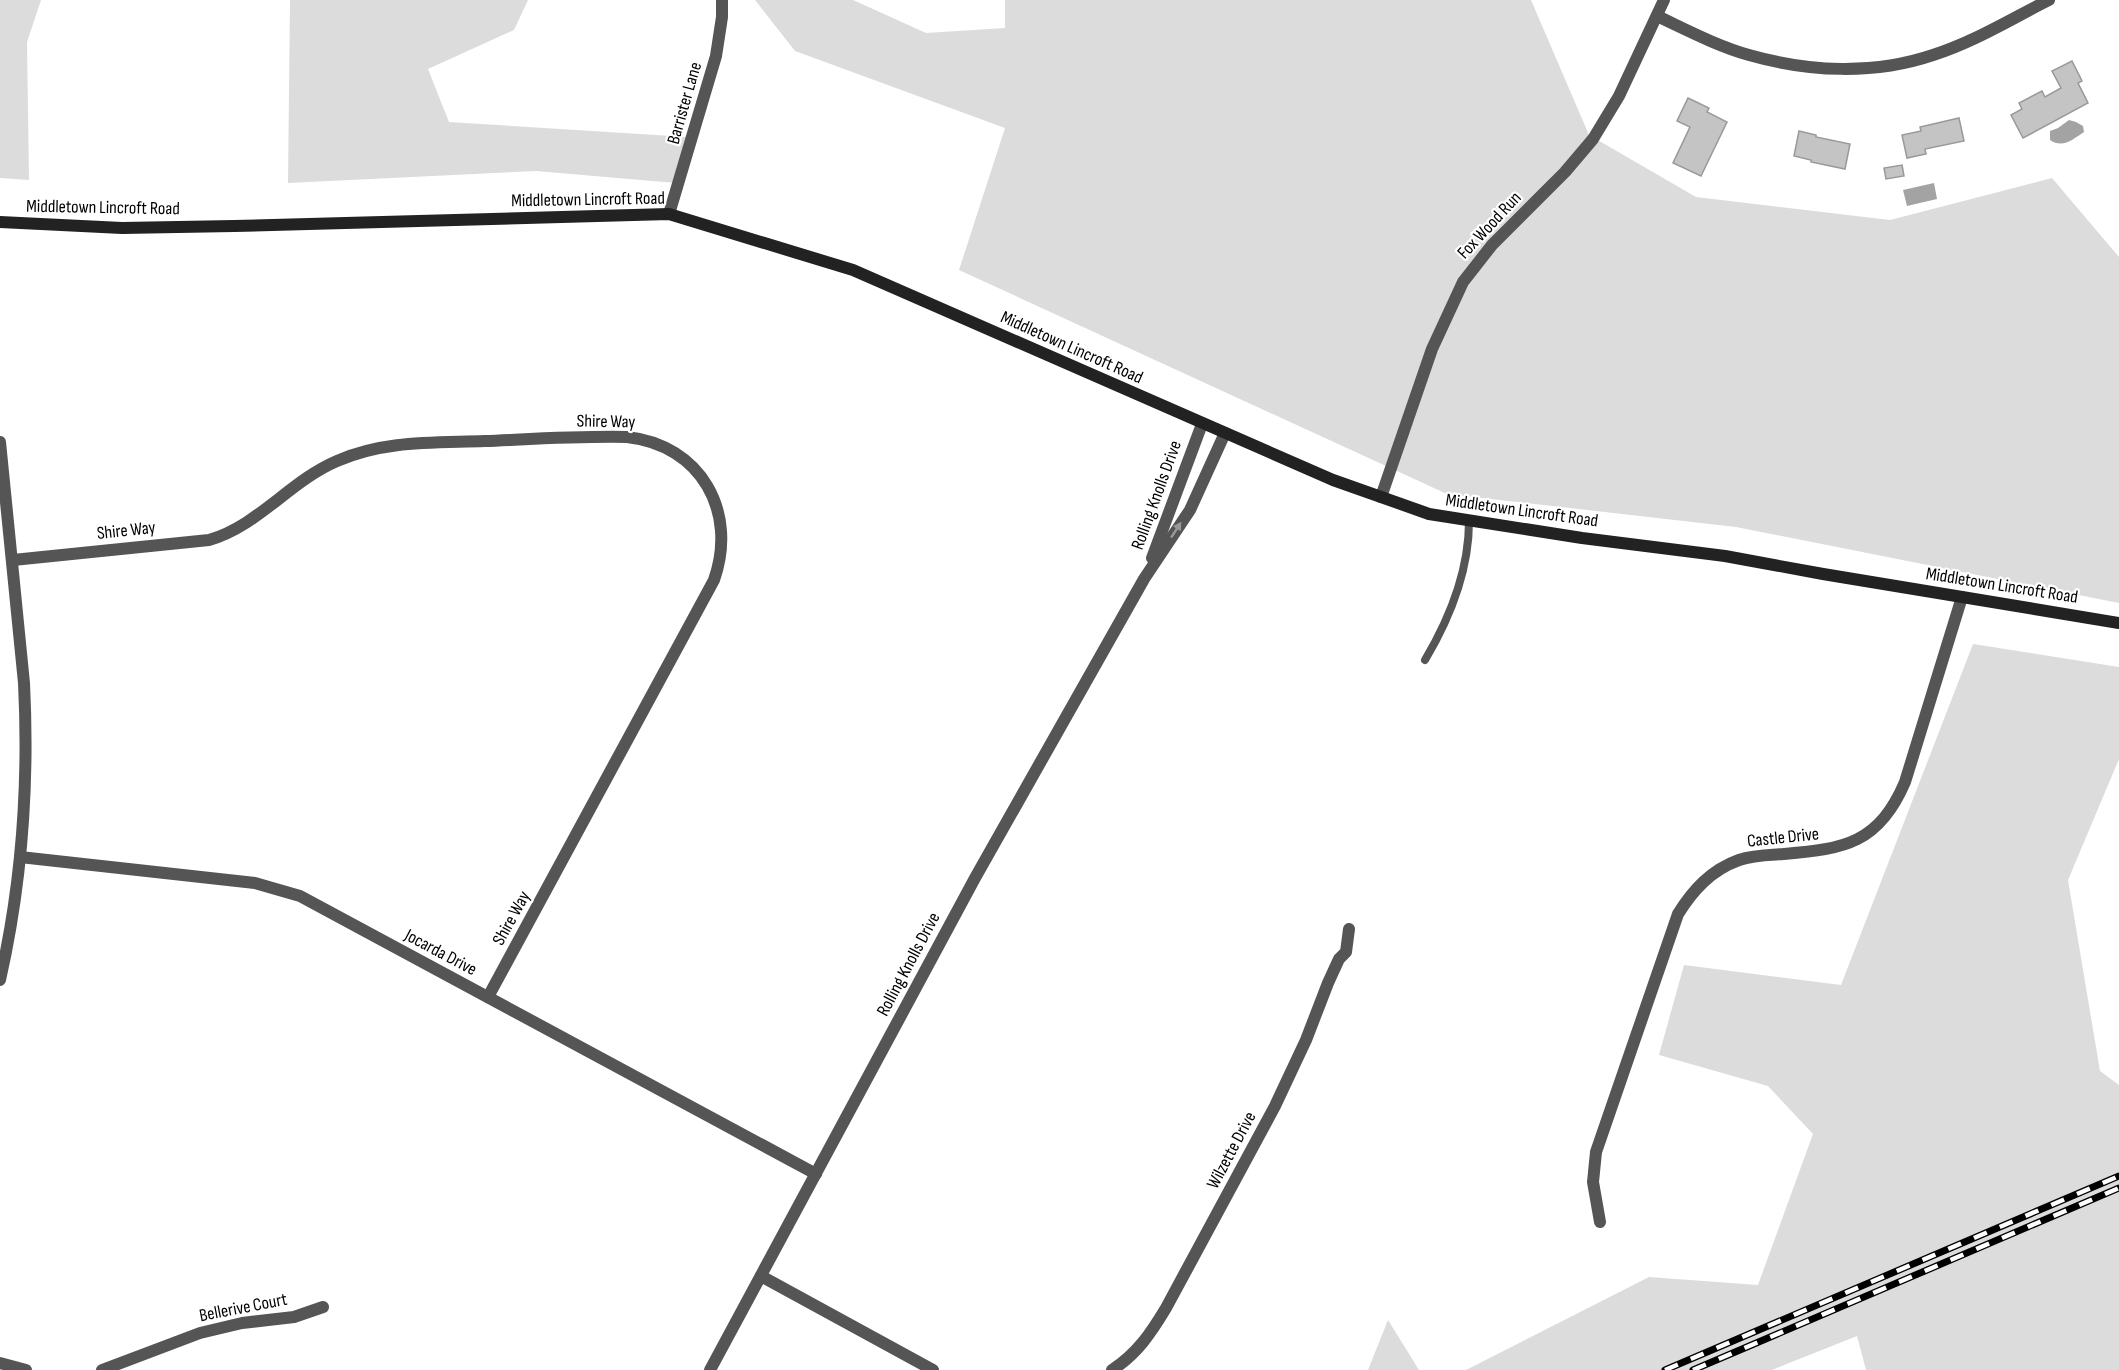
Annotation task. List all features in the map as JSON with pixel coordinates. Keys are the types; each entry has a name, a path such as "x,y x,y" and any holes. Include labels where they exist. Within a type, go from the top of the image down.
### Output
{"main road":[{"name":"Middletown Lincroft Road","path":"0,222 73,227 212,227 669,214 853,270 1333,480 1429,514 1725,556 2119,623"}],"street":[{"name":"Barrister Lane","path":"669,214 717,56 722,0"},
{"name":"Fox Wood Run","path":"1381,497 1431,349 1463,282 1492,245 1593,139 1619,96 1664,0"},
{"path":"1657,16 1696,35 1747,55 1789,65 1845,69 1898,64 1933,55 1966,42 2049,0"},
{"name":"Rolling Knolls Drive","path":"1144,579 1202,424"},
{"name":"Rolling Knolls Drive","path":"710,1370 975,878 1144,579 1190,510 1225,433"},
{"name":"Shire Way","path":"13,560 209,540 227,535 322,468 355,453 393,444 627,437 657,443 689,463 711,491 719,510 722,541 720,562 714,580 488,997"},
{"path":"0,442 13,560 26,723 25,808 14,910 0,980"},
{"name":"Castle Drive","path":"1600,1222 1593,1182 1596,1152 1678,914 1694,889 1712,874 1733,862 1757,856 1841,847 1854,842 1885,819 1905,782 1962,597"},
{"name":"Jocarda Drive","path":"20,857 220,878 281,889 300,896 816,1174"},
{"name":"Wilzette Drive","path":"1112,1370 1148,1338 1275,1106 1306,1040 1339,959 1346,952 1349,929"},
{"path":"761,1276 933,1370"},
{"name":"Bellerive Court","path":"102,1370 200,1333 242,1323 294,1317 322,1307"},
{"path":"0,1363 26,1370"}],"lane":[{"path":"1425,660 1449,612 1461,578 1467,554 1469,521"}],"shaded area":[{"path":"0,0 41,0 27,42 29,180 0,178"},
{"path":"290,0 528,0 514,30 428,69 449,122 688,137 676,183 536,171 288,183"},
{"path":"755,0 853,0 926,33 1005,28 1005,0 1531,0 1589,135 1696,197 1890,220 2052,178 2119,257 2119,603 1736,527 1447,494 959,270 1005,128 795,51"},
{"path":"2069,120 2083,126 2084,132 2064,143 2059,144 2050,140 2050,131"},
{"path":"1934,183 1937,199 1907,206 1903,190"},
{"path":"1973,644 2119,667 2119,759 2068,880 2100,1071 2119,1085 2119,1370 1866,1370 1857,1336 1772,1370 1466,1370 1649,1277 1758,1285 1813,1134 1768,1086 1659,1055 1684,965 1841,985"},
{"path":"1388,1320 1419,1370 1368,1370"}],"building":[{"path":"2072,61 2082,81 2078,83 2088,103 2023,138 2011,115 2022,109 2019,103 2042,91 2045,97 2061,88 2052,71"},
{"path":"1688,98 1709,108 1707,112 1727,122 1701,176 1673,163 1690,127 1677,121"},
{"path":"1959,118 1964,141 1925,149 1926,154 1907,158 1902,135 1921,131 1920,127"},
{"path":"1799,131 1850,144 1845,169 1794,156"},
{"path":"1902,165 1904,176 1886,179 1884,168"}],"railway":[{"path":"1665,1370 2119,1176"},
{"path":"1693,1370 2119,1188"}]}
